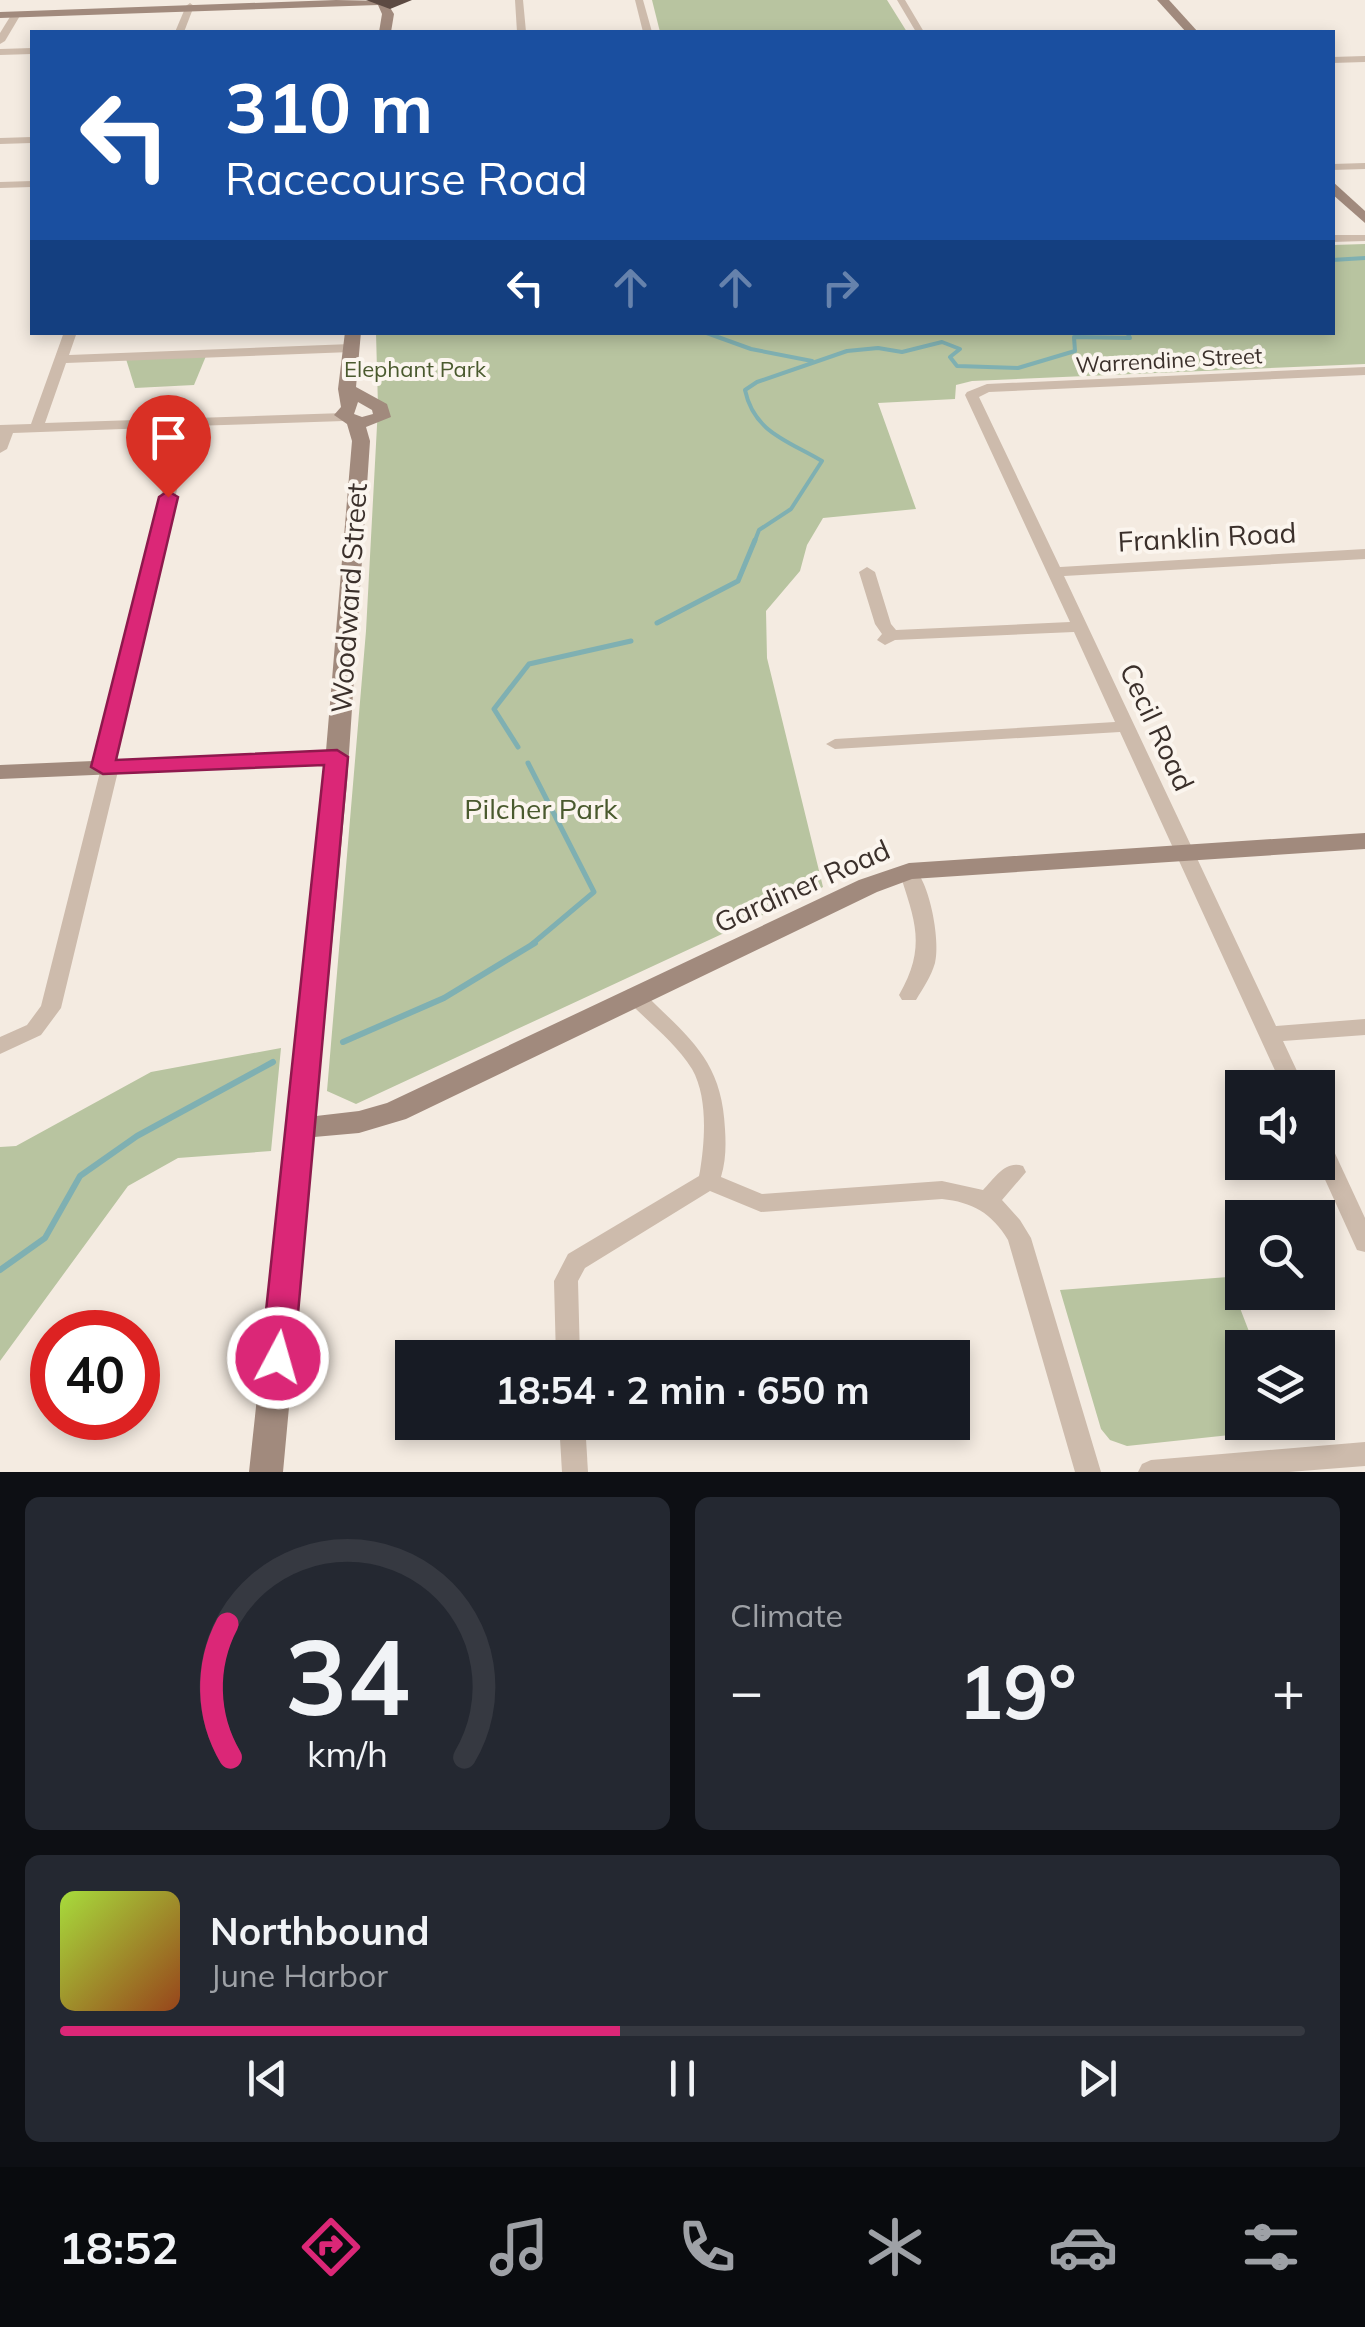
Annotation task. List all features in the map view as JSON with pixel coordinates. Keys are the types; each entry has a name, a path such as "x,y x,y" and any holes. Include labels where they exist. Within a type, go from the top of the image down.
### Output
{"street":[{"path":"331,0 392,3 386,30"},
{"path":"0,14 340,0"},
{"path":"519,0 522,30"},
{"path":"639,0 647,30"},
{"path":"900,0 919,30"},
{"path":"1163,0 1190,30"},
{"path":"180,30 190,6"},
{"path":"0,42 16,14"},
{"path":"0,52 30,51"},
{"path":"1335,60 1365,59"},
{"path":"0,141 30,140"},
{"path":"1335,167 1365,166"},
{"path":"0,184 30,184"},
{"path":"1335,188 1365,219"},
{"path":"1335,239 1365,238"},
{"path":"36,428 71,335"},
{"path":"61,359 352,340"},
{"name":"Woodward Street","path":"266,1472 337,757 358,415 352,340"},
{"name":"Warrendine Street","path":"976,391 1365,371"},
{"name":"Cecil Road","path":"976,391 973,400 1286,1070"},
{"path":"0,450 4,429 358,415"},
{"path":"0,1046 34,1030 51,1008 186,422"},
{"name":"Franklin Road","path":"1052,572 1365,554"},
{"path":"868,572 888,637 1078,627"},
{"path":"835,744 1123,727"},
{"path":"0,772 337,757"},
{"name":"Gardiner Road","path":"300,1128 358,1122 396,1111 868,886 909,872 1365,840"},
{"path":"909,872 930,940 926,970 909,995"},
{"path":"568,1340 566,1281 576,1262 708,1180 717,1154 704,1071 634,996"},
{"path":"1269,1034 1365,1027"},
{"path":"988,1200 1015,1172"},
{"path":"1335,1178 1365,1244"},
{"path":"708,1180 761,1203 942,1190 967,1192 988,1200 1002,1211 1019,1238 1088,1472"},
{"path":"573,1440 575,1472"},
{"path":"1151,1472 1365,1454"}],"green space":[{"path":"652,0 887,0 906,30 660,30"},
{"path":"1365,244 1365,364 972,381 956,385 955,399 878,403 916,509 823,518 807,545 800,571 766,611 767,658 823,887 356,1104 327,1091 366,631 378,407 376,335 1335,335 1335,245"},
{"path":"206,356 194,385 135,388 126,359"},
{"path":"281,1048 271,1151 178,1158 128,1186 37,1310 30,1310 30,1320 0,1361 0,1147 16,1146 151,1072"},
{"path":"1225,1277 1225,1310 1241,1310 1248,1330 1225,1330 1225,1436 1127,1446 1110,1440 1101,1429 1060,1290"}],"waterway":[{"path":"1335,260 1365,258"},
{"path":"712,335 751,349 812,361"},
{"path":"754,543 759,530 791,509 822,461 774,434 756,416 745,390 757,382 847,351 878,348 902,352 942,342 960,349 950,357 957,366 1018,368 1075,351 1074,337 1130,338 1128,335"},
{"path":"657,623 738,581 755,540"},
{"path":"518,747 494,709 529,664 631,641"},
{"path":"528,763 594,892 531,945"},
{"path":"343,1042 444,998 535,943"},
{"path":"0,1270 45,1238 80,1176 137,1136 273,1062"}],"route":[{"path":"168,497 103,767 337,757 278,1358"}],"park label":[{"name":"Elephant Park","path":"415,369"},
{"name":"Pilcher Park","path":"541,809"}]}
